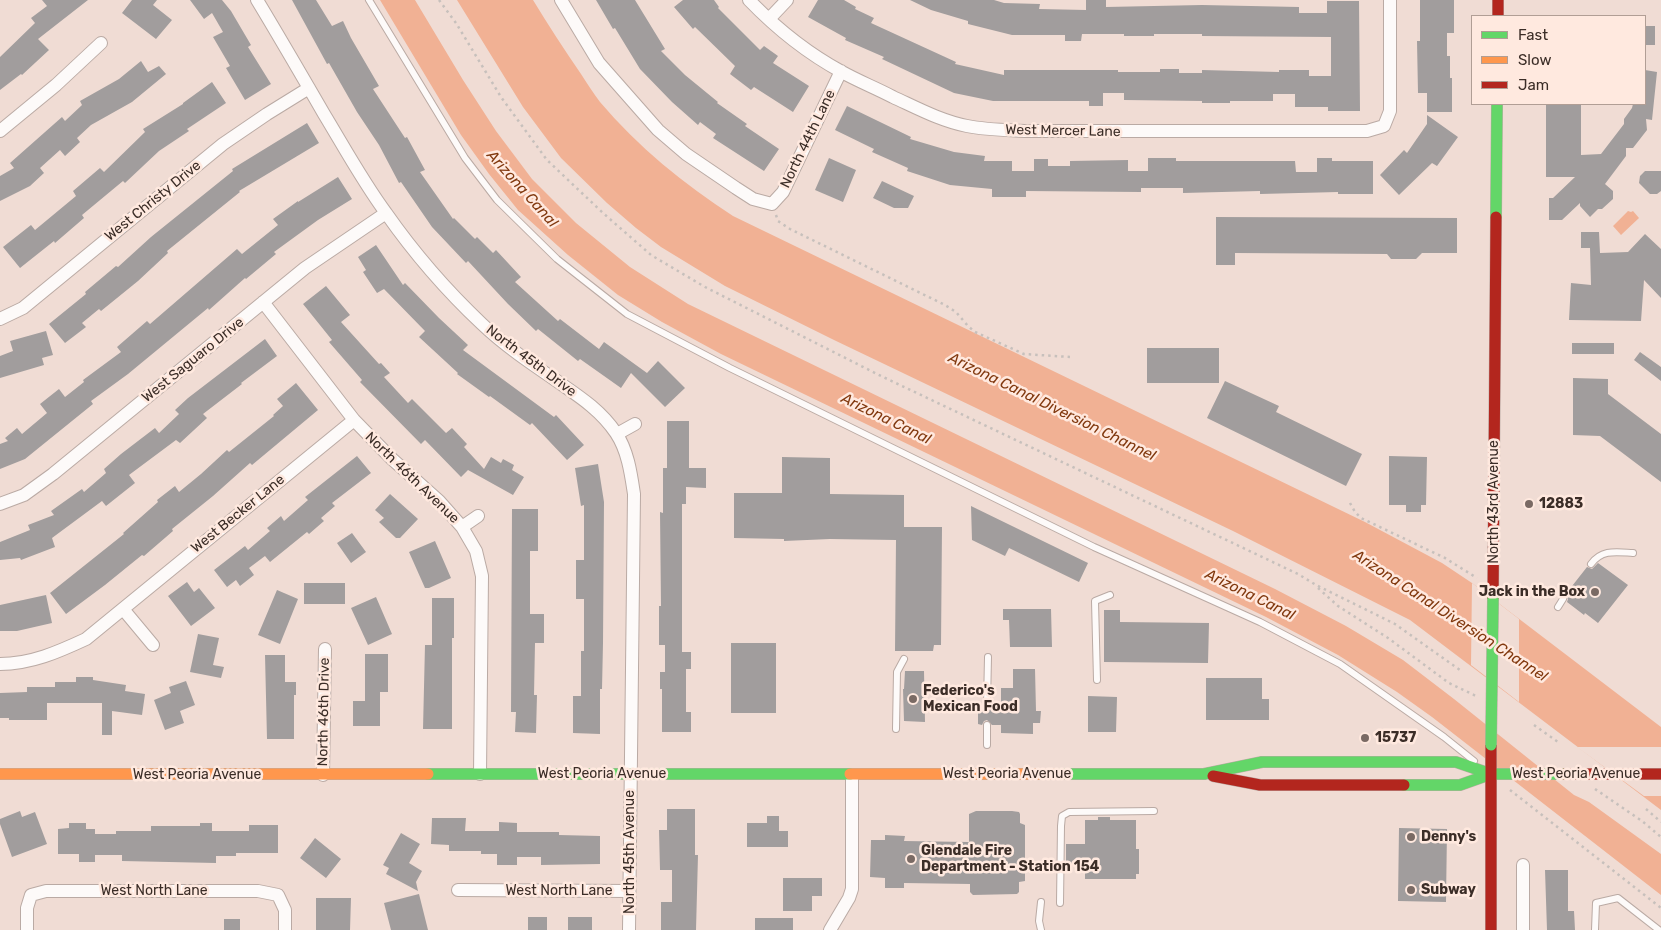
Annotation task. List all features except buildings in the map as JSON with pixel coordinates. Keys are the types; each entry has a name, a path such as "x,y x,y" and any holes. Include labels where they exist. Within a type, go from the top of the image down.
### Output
{"main road":[{"path":"1498,0 1498,15"},
{"name":"North 43rd Avenue","path":"1491,930 1491,703 1497,105"},
{"name":"West Peoria Avenue","path":"1204,774 1262,762 1456,762 1491,774 1661,774"},
{"name":"West Peoria Avenue","path":"0,774 1204,774 1260,785 1460,785 1491,774"}],"street":[{"name":"North 45th Drive","path":"257,0 347,153 386,214 443,283 483,325 515,353 590,404 617,434 632,474 634,494 630,775"},
{"path":"561,0 599,63 658,130 686,154 736,188 753,198 772,204"},
{"name":"West Mercer Lane","path":"749,0 783,32 810,52 841,71 936,116 965,126 986,130 1027,131 1367,131 1384,126 1390,111 1390,0"},
{"path":"769,19 786,0"},
{"path":"0,131 56,85 101,43"},
{"name":"North 44th Lane","path":"772,204 783,192 841,71"},
{"name":"West Christy Drive","path":"0,319 23,308 223,144 309,88"},
{"name":"West Saguaro Drive","path":"0,504 24,495 53,474 305,268 386,214"},
{"name":"North 46th Avenue","path":"263,302 354,420 392,459 439,501 462,527 476,551 482,576 480,774"},
{"name":"West Becker Lane","path":"0,664 10,664 50,656 86,639 354,420"},
{"path":"617,434 635,424"},
{"path":"462,527 478,516"},
{"path":"124,609 153,645"},
{"name":"North 46th Drive","path":"323,775 325,649"},
{"name":"North 45th Avenue","path":"629,930 630,775"},
{"path":"830,930 852,889 852,775"},
{"path":"1523,865 1523,930"},
{"name":"West North Lane","path":"458,890 629,891"},
{"name":"West North Lane","path":"27,930 27,908 31,895 46,891 258,891 278,895 285,910 285,930"}],"lane":[{"path":"369,0 465,158 498,200 557,259 627,314 730,368 1094,547 1260,622 1340,664 1444,737 1491,774"},
{"path":"1591,564 1596,557 1603,553 1633,553"},
{"path":"1097,680 1095,601 1110,595"},
{"path":"1558,607 1564,599"},
{"path":"987,704 988,657"},
{"path":"896,729 897,672 904,659"},
{"path":"987,725 987,745"},
{"path":"1060,902 1062,816 1069,812 1154,811"},
{"path":"1595,930 1596,903 1618,898 1659,930"},
{"path":"1041,902 1039,921 1041,930"}],"path":[{"path":"439,0 456,23 501,97 547,160 651,255 706,287 881,376 1298,574 1316,585 1395,624 1460,670"},
{"path":"772,204 778,221 790,229 945,305 956,312 975,332 1024,354 1070,357"},
{"path":"1350,503 1361,518 1445,558 1493,593"},
{"path":"1316,585 1338,606 1388,638 1449,683 1491,703"},
{"path":"1534,725 1558,742"},
{"path":"1491,774 1661,908"},
{"path":"1577,774 1661,837"},
{"path":"1646,809 1661,822"}],"water":[{"name":"Arizona Canal","path":"380,0 415,0 496,131 532,179 576,223 630,267 688,304 1275,589 1346,626 1403,660 1574,795 1589,802 1661,854 1661,895 1432,717 1397,692 1338,655 1266,617 721,354 662,322 618,295 568,255 518,210 461,135"},
{"name":"Arizona Canal Diversion Channel","path":"457,0 533,0 595,95 615,119 662,164 733,216 1365,522 1442,563 1472,583 1661,727 1661,810 1410,620 1233,531 725,286 661,247 607,203 561,158 523,107"},
{"path":"1628,211 1633,211 1639,218 1621,235 1613,226"}],"pier":[{"path":"1472,583 1519,619 1519,702 1471,665"},
{"path":"1577,747 1661,747 1661,796 1644,796"}],"traffic: fast":[{"path":"1496,217 1497,105"},
{"path":"1491,745 1493,599"},
{"path":"1056,774 1204,774 1262,762 1456,762 1491,774"},
{"path":"428,774 850,774"},
{"path":"1404,785 1460,785 1491,774 1564,774"}],"traffic: slow":[{"path":"0,774 428,774"},
{"path":"850,774 1056,774"}],"traffic: jam":[{"path":"1498,0 1498,15"},
{"path":"1493,599 1496,217"},
{"path":"1491,745 1491,930"},
{"path":"1564,774 1661,774"},
{"path":"1213,776 1260,785 1404,785"}],"place":[{"name":"12883","path":"1529,504"},
{"name":"Jack in the Box","path":"1595,592"},
{"name":"Federico's Mexican Food","path":"913,699"},
{"name":"15737","path":"1365,738"},
{"name":"Denny's","path":"1411,837"},
{"name":"Glendale Fire Department - Station 154","path":"911,859"},
{"name":"Subway","path":"1411,890"}]}
